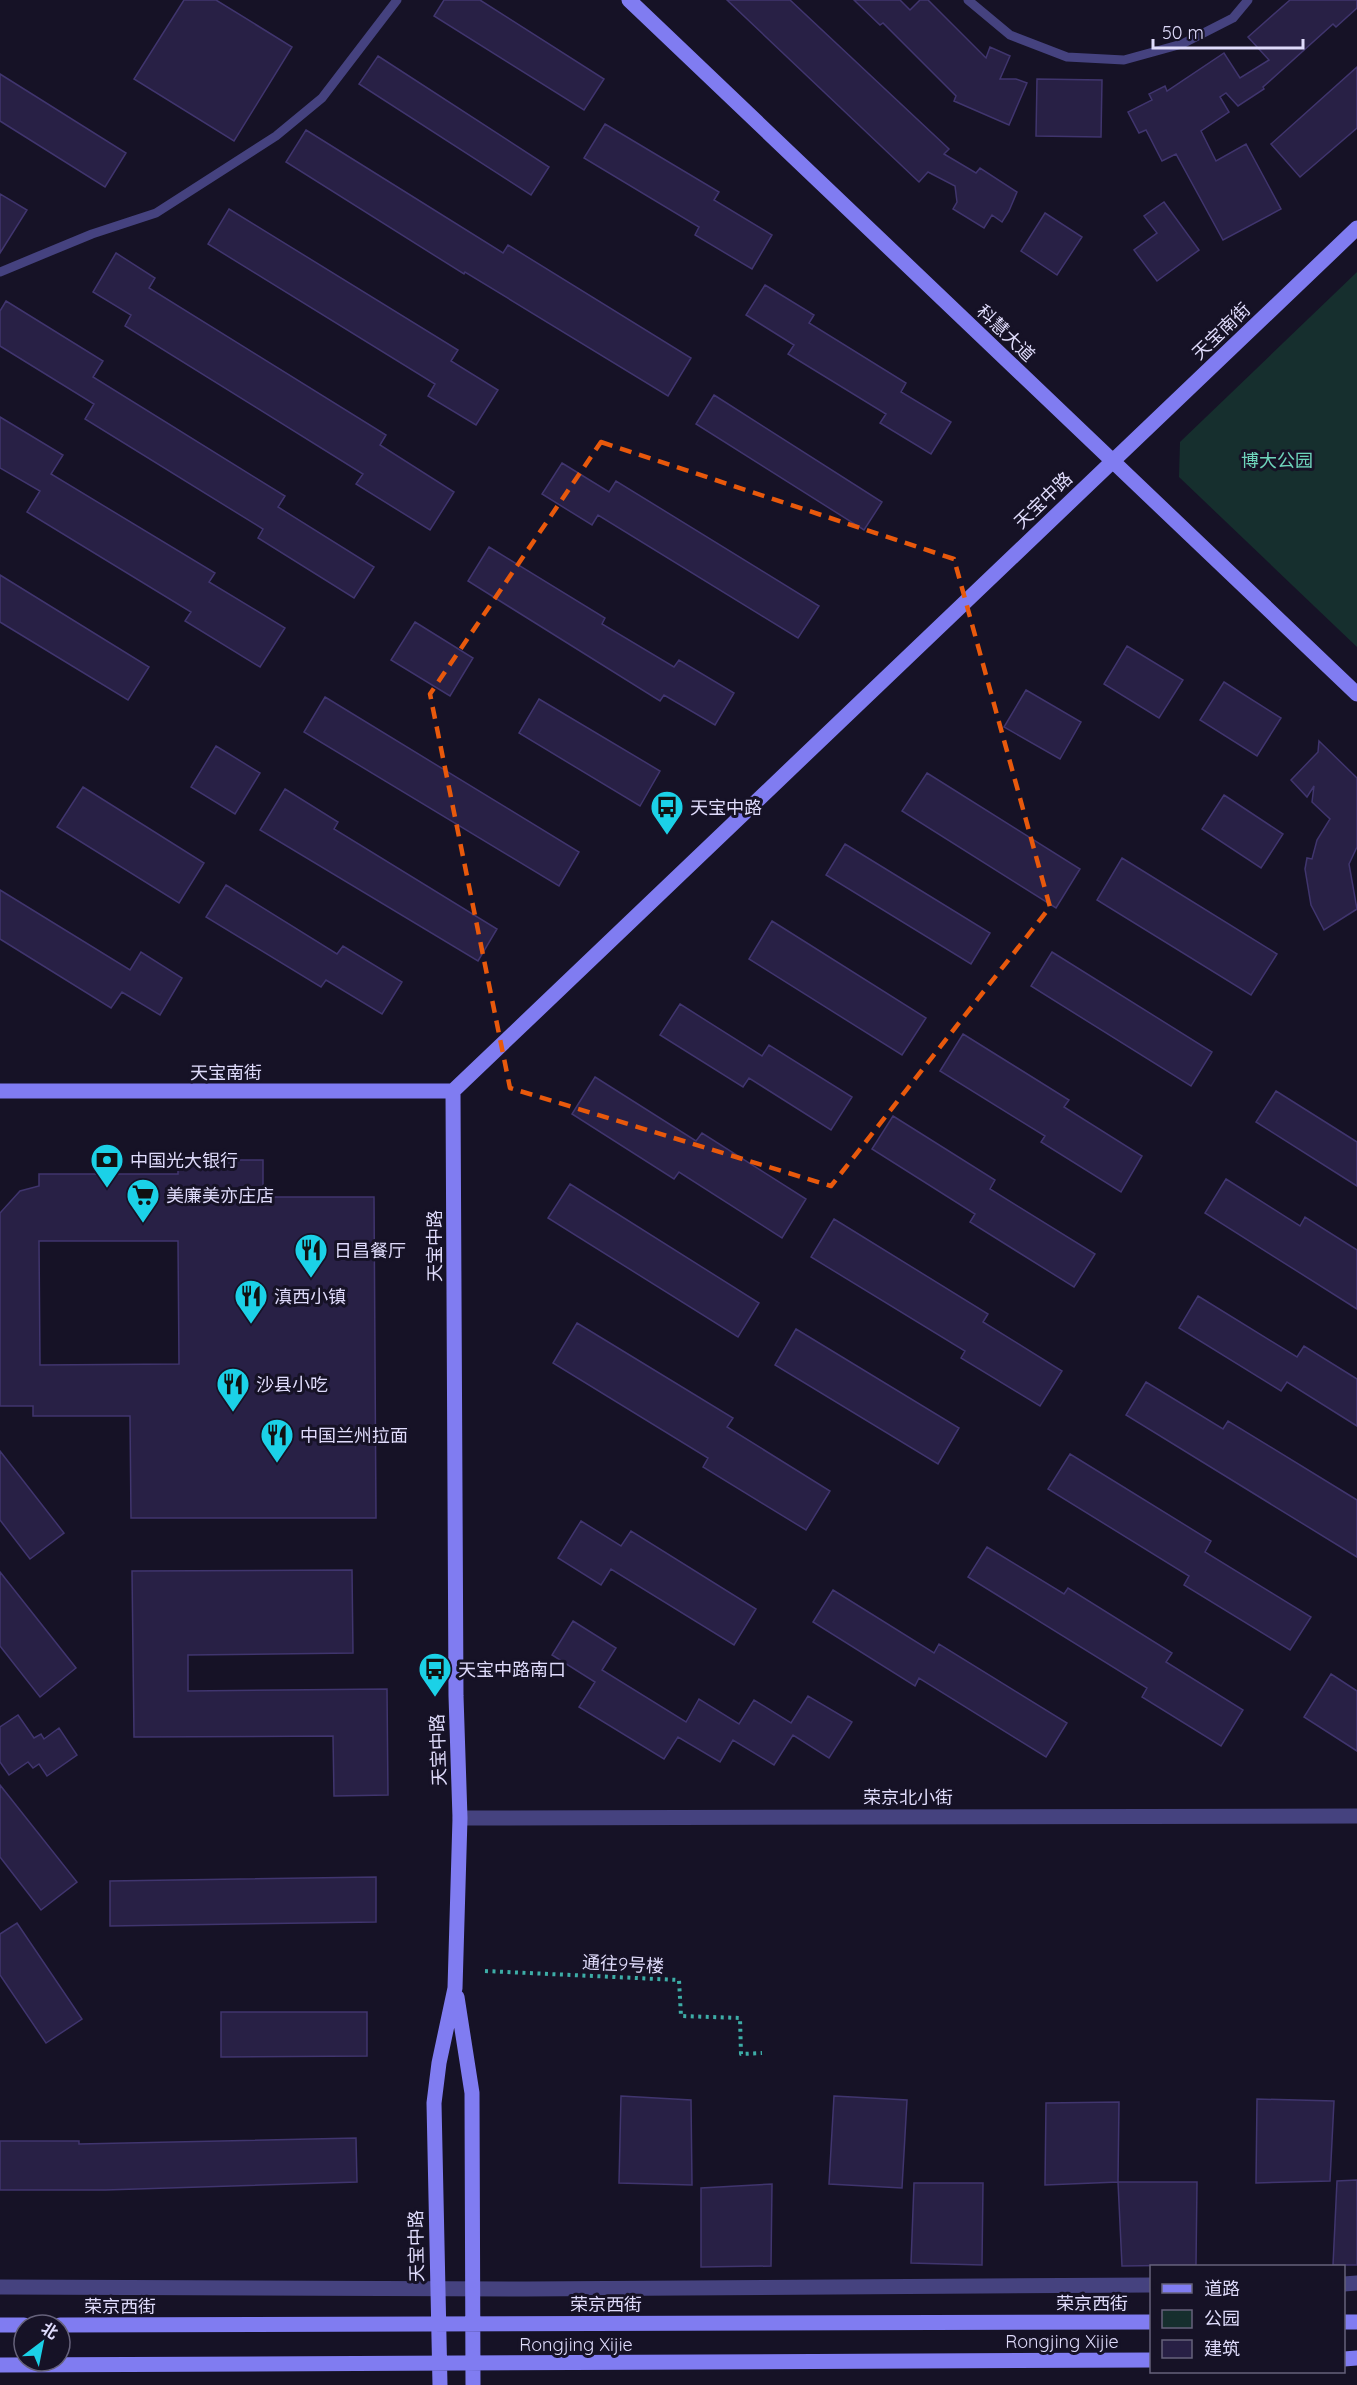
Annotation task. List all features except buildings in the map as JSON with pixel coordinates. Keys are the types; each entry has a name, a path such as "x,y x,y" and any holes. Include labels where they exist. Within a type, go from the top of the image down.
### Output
{"street":[{"name":"科慧大道","path":"629,0 1357,694"},
{"name":"天宝南街","path":"1112,462 1357,228"},
{"name":"天宝中路","path":"440,2385 436,2289 434,2103 439,2063 455,1988 460,1818 456,1696 453,1091 1112,462"},
{"name":"天宝南街","path":"0,1091 453,1091"},
{"name":"荣京北小街","path":"460,1818 1357,1816"},
{"name":"天宝中路","path":"455,1988 472,2093 473,2385"},
{"path":"0,2287 473,2289 1150,2285"},
{"name":"荣京西街","path":"72,2325 1150,2322"},
{"name":"Rongjing Xijie","path":"0,2365 439,2365 1150,2360"}],"lane":[{"path":"0,272 92,234 156,213 276,136 322,98 397,0"},
{"path":"968,0 1010,35 1067,57 1124,60 1182,44 1233,18 1248,0"}],"path":[{"name":"通往9号楼","path":"485,1971 679,1980 681,2016 740,2018 741,2054 762,2053"}],"highlighted area":[{"path":"601,442 954,559 1050,907 831,1186 510,1088 430,694"}],"green space":[{"name":"博大公园","path":"1357,272 1357,647 1179,477 1180,442"}],"place":[{"name":"天宝中路","path":"667,836"},
{"name":"中国光大银行","path":"107,1189"},
{"name":"美廉美亦庄店","path":"143,1224"},
{"name":"日昌餐厅","path":"311,1279"},
{"name":"滇西小镇","path":"251,1325"},
{"name":"沙县小吃","path":"233,1413"},
{"name":"中国兰州拉面","path":"277,1464"},
{"name":"天宝中路南口","path":"435,1698"}]}
